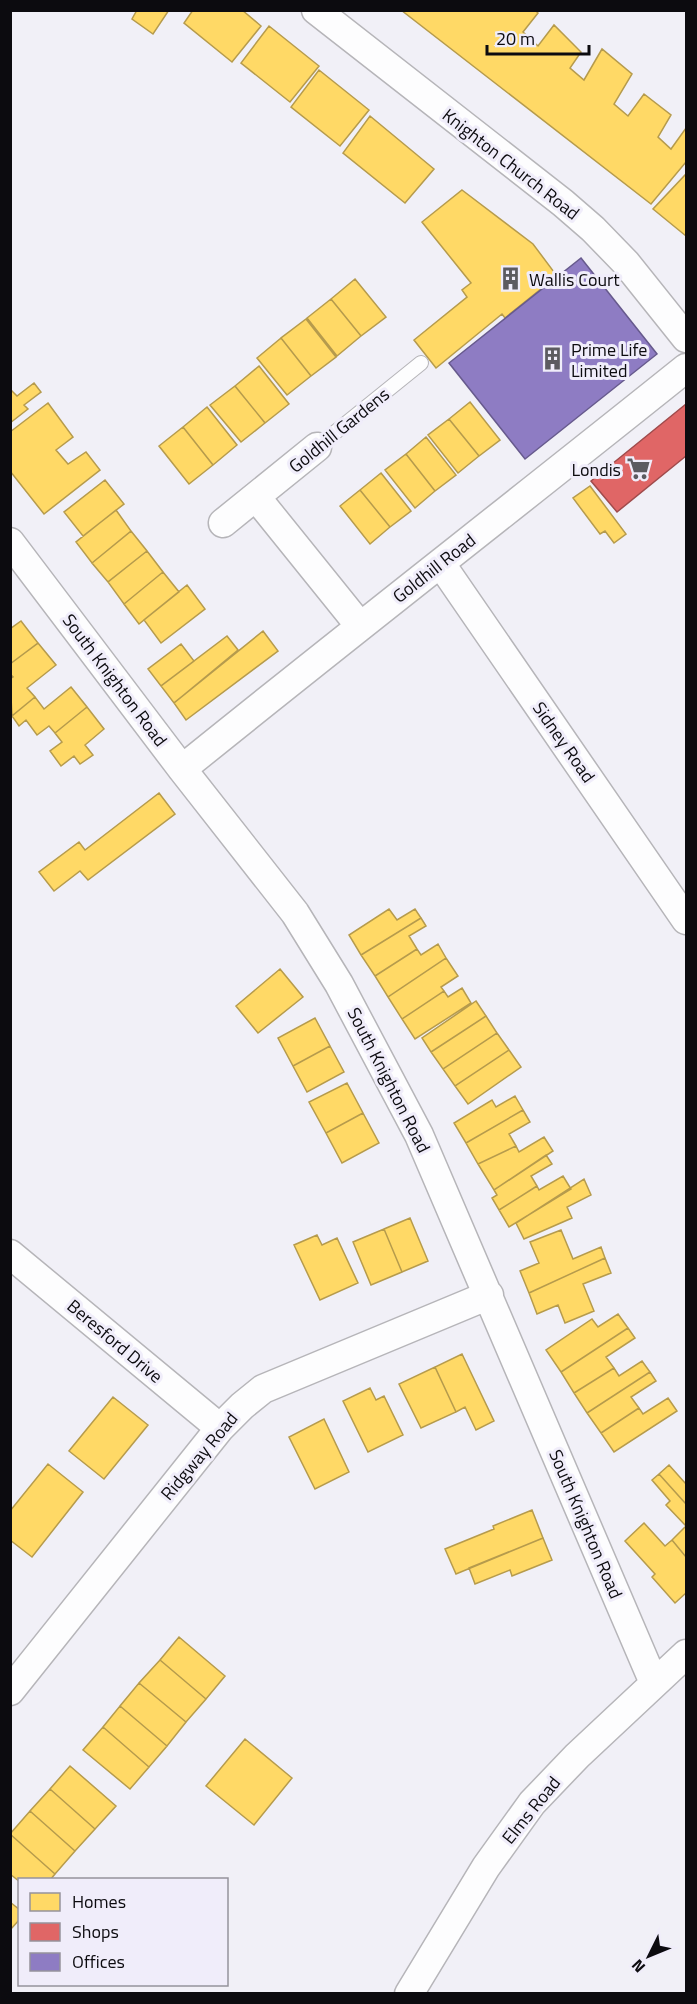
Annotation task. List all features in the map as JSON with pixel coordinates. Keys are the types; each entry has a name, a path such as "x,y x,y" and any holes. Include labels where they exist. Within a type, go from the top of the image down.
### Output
{"street":[{"name":"Knighton Church Road","path":"316,10 593,229 626,263 687,338"},
{"name":"Goldhill Road","path":"182,769 687,368"},
{"name":"Goldhill Gardens","path":"223,523 317,447"},
{"path":"256,497 360,626"},
{"name":"South Knighton Road","path":"10,542 182,769 295,913 339,984 418,1135 489,1295 654,1683"},
{"name":"Sidney Road","path":"441,564 687,920"},
{"name":"Beresford Drive","path":"10,1254 220,1428"},
{"name":"Ridgway Road","path":"10,1691 220,1428 242,1406 263,1389 489,1295"},
{"name":"Elms Road","path":"410,1994 486,1867 532,1803 577,1756 687,1654"}],"lane":[{"name":"Goldhill Gardens","path":"317,447 422,363"}],"building: Homes":[{"path":"137,10 169,10 153,34 132,19"},
{"path":"193,10 242,10 261,26 232,62 184,23"},
{"path":"401,10 535,10 538,13 523,32 538,46 554,25 581,52 570,68 584,80 602,49 632,74 614,104 628,116 644,94 671,115 658,137 671,149 686,128 686,162 651,204"},
{"path":"269,26 319,66 290,102 241,63"},
{"path":"319,70 369,110 340,146 291,107"},
{"path":"370,116 434,169 405,203 343,153"},
{"path":"686,174 686,236 653,209"},
{"name":"Wallis Court","path":"462,190 533,244 557,276 505,318 502,314 436,368 414,340 467,297 462,290 471,283 422,222"},
{"path":"355,279 386,317 361,336 331,299"},
{"path":"331,299 361,336 337,356 307,318"},
{"path":"306,319 336,357 311,376 281,338"},
{"path":"281,338 311,376 287,395 257,358"},
{"path":"259,366 289,404 265,423 235,386"},
{"path":"34,383 41,392 24,405 28,409 10,423 10,389 17,396"},
{"path":"235,386 265,423 241,442 210,405"},
{"path":"470,402 500,440 479,456 449,419"},
{"path":"48,403 73,437 56,450 68,464 86,452 100,470 44,514 10,471 10,432"},
{"path":"207,407 237,445 213,465 183,427"},
{"path":"449,419 479,456 458,473 428,435"},
{"path":"183,427 213,465 189,484 159,446"},
{"path":"426,437 456,475 435,491 406,454"},
{"path":"406,454 435,491 415,508 385,470"},
{"path":"381,473 411,511 390,527 360,490"},
{"path":"105,480 124,504 83,536 64,512"},
{"path":"590,486 626,534 614,543 605,531 600,534 573,498"},
{"path":"360,490 390,527 370,544 340,506"},
{"path":"116,510 131,531 92,563 76,542"},
{"path":"131,531 147,551 108,582 92,563"},
{"path":"147,551 163,572 124,604 108,582"},
{"path":"163,572 179,592 139,624 124,604"},
{"path":"187,585 205,609 161,643 144,620"},
{"path":"21,621 38,643 10,664 10,629"},
{"path":"263,631 278,651 186,720 174,703"},
{"path":"227,636 238,650 174,703 161,686"},
{"path":"38,643 56,665 27,688 35,697 12,716 10,679 13,677 10,674 10,664"},
{"path":"181,644 194,661 161,686 148,669"},
{"path":"71,687 87,707 55,733 49,726 37,735 26,720 19,726 12,716 35,697 44,709"},
{"path":"87,707 104,729 85,745 93,755 80,764 74,756 61,766 50,751 62,742 55,733"},
{"path":"159,793 175,814 88,880 80,871 54,891 39,872 79,842 85,850"},
{"path":"389,909 397,920 415,909 421,918 361,955 349,935"},
{"path":"421,918 426,926 409,936 417,949 375,976 361,955"},
{"path":"438,944 446,958 388,997 375,976 417,949 421,955"},
{"path":"446,958 458,976 441,987 444,991 402,1019 388,997"},
{"path":"280,969 303,997 258,1033 236,1006"},
{"path":"462,988 471,1003 415,1039 402,1019 444,991 448,997"},
{"path":"476,1001 486,1016 431,1052 422,1038"},
{"path":"486,1016 497,1033 443,1069 431,1052"},
{"path":"315,1018 330,1046 293,1066 278,1038"},
{"path":"497,1033 509,1050 455,1086 443,1069"},
{"path":"330,1046 344,1072 307,1092 293,1066"},
{"path":"509,1050 521,1067 468,1104 455,1086"},
{"path":"347,1083 363,1113 326,1133 309,1102"},
{"path":"515,1096 523,1110 466,1143 454,1123 492,1100 496,1107"},
{"path":"523,1110 530,1122 509,1134 516,1146 478,1164 466,1143"},
{"path":"363,1113 379,1143 342,1163 326,1133"},
{"path":"544,1137 553,1151 494,1190 478,1164 516,1146 519,1152"},
{"path":"546,1155 552,1164 531,1176 537,1186 499,1210 492,1198 497,1195 494,1190"},
{"path":"563,1176 571,1189 509,1227 499,1210 537,1186 539,1190"},
{"path":"584,1179 591,1195 567,1207 572,1218 524,1239 516,1223"},
{"path":"410,1218 428,1261 402,1272 384,1229"},
{"path":"384,1229 402,1272 371,1285 353,1242"},
{"path":"561,1230 573,1259 601,1247 605,1258 529,1293 520,1271 539,1263 530,1242"},
{"path":"317,1235 322,1245 337,1238 358,1283 320,1300 294,1245"},
{"path":"605,1258 611,1273 583,1284 594,1311 565,1323 558,1305 537,1314 529,1293"},
{"path":"618,1314 628,1328 561,1372 546,1350 592,1319 598,1327"},
{"path":"628,1328 635,1338 606,1357 614,1368 574,1393 561,1372"},
{"path":"462,1354 494,1421 476,1430 465,1407 456,1412 435,1367"},
{"path":"642,1361 650,1372 587,1413 574,1393 614,1368 619,1376"},
{"path":"435,1367 456,1412 421,1428 399,1384"},
{"path":"650,1372 656,1381 631,1397 639,1408 601,1433 587,1413"},
{"path":"370,1388 376,1400 384,1396 403,1435 368,1452 343,1401"},
{"path":"113,1397 148,1425 104,1479 69,1451"},
{"path":"668,1398 677,1411 614,1452 601,1433 639,1408 643,1414"},
{"path":"324,1419 349,1472 315,1489 289,1437"},
{"path":"48,1464 83,1492 32,1557 10,1540 10,1511"},
{"path":"669,1465 686,1484 686,1504 659,1474"},
{"path":"659,1474 686,1504 686,1526 666,1505 670,1501 652,1480"},
{"path":"532,1510 543,1538 456,1574 445,1549"},
{"path":"644,1523 665,1546 672,1540 686,1557 686,1593 675,1603 652,1577 655,1574 625,1541"},
{"path":"686,1526 686,1557 672,1540"},
{"path":"543,1538 552,1560 512,1576 510,1570 475,1584 469,1568"},
{"path":"179,1637 225,1676 206,1699 160,1660"},
{"path":"160,1660 206,1699 186,1722 139,1683"},
{"path":"139,1683 186,1722 167,1746 120,1706"},
{"path":"120,1706 167,1746 149,1767 103,1727"},
{"path":"103,1727 149,1767 130,1789 83,1750"},
{"path":"245,1739 292,1778 254,1825 206,1786"},
{"path":"70,1766 116,1806 95,1829 50,1789"},
{"path":"50,1789 95,1829 75,1851 30,1811"},
{"path":"30,1811 75,1851 55,1874 10,1834"},
{"path":"10,1834 55,1874 52,1878 18,1878 18,1880 10,1874"},
{"path":"10,1902 18,1908 18,1921 10,1930"}],"building: Shops":[{"name":"Londis","path":"686,404 686,456 617,512 591,481"}],"building: Offices":[{"name":"Prime Life Limited","path":"581,258 657,354 525,459 449,363"}],"place":[{"name":"Wallis Court","path":"511,279"},
{"name":"Prime Life Limited","path":"553,359"},
{"name":"Londis","path":"639,469"}]}
